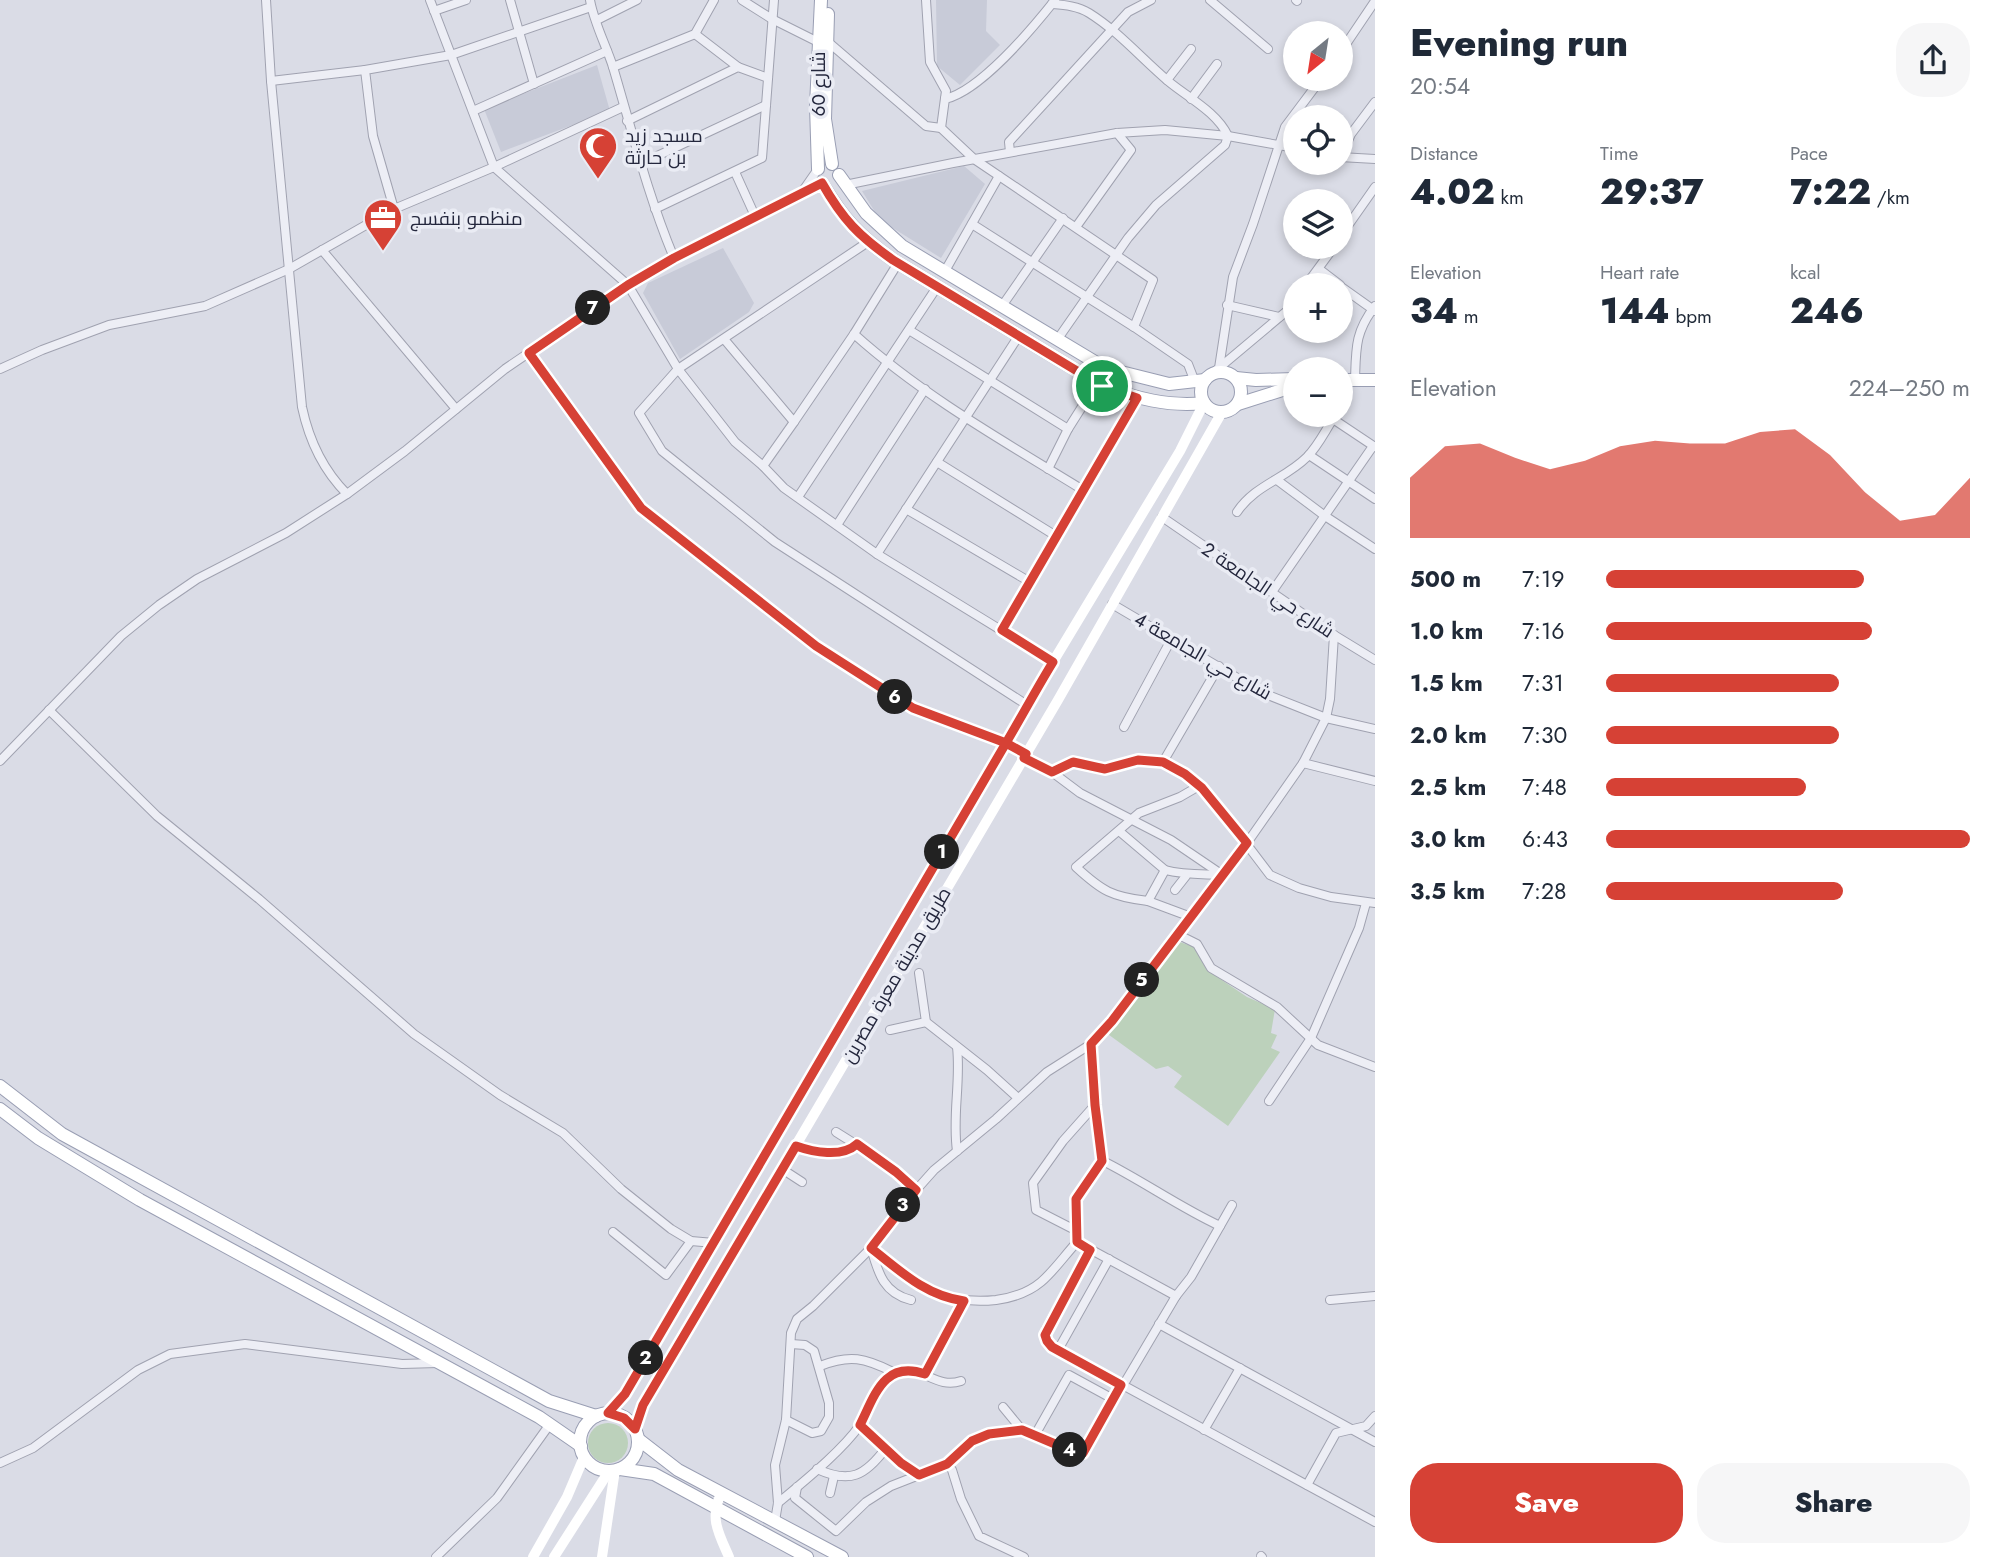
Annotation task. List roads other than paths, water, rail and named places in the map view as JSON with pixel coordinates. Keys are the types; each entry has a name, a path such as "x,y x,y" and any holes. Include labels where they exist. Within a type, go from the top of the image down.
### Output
{"main road":[{"name":"شارع 60","path":"821,0 825,119 839,175 866,214 902,246 1105,368 1169,384 1207,376"},
{"name":"شارع 60","path":"818,169 816,106 829,0"},
{"path":"822,183 831,184 839,175 824,163 818,169 817,177 840,214 869,243 1018,337 1097,383 1137,398 1185,405 1204,404"},
{"path":"1283,383 1236,378 1223,372 1207,376 1201,393 1204,404 1211,410 1222,412 1283,388"},
{"path":"1236,378 1242,391 1238,404"},
{"path":"1354,380 1375,380"},
{"path":"1167,403 1169,384"},
{"path":"1353,387 1375,387"},
{"name":"طريق مدينة معرة مصرين","path":"602,1415 625,1394 1027,705 1180,451 1204,404"},
{"name":"طريق مدينة معرة مصرين","path":"636,1434 643,1405 1025,756 1222,412"},
{"path":"1006,743 1025,756"},
{"path":"0,1086 62,1134 550,1401 624,1418 636,1434 678,1470 842,1557"},
{"path":"0,1109 38,1138 140,1200 550,1424 596,1468 654,1474 807,1557"},
{"path":"533,1557 567,1497 582,1452 584,1429 602,1415"},
{"path":"554,1557 614,1470 634,1458 636,1434"},
{"path":"602,1557 614,1470"},
{"path":"721,1494 715,1521 729,1557"}],"street":[{"path":"266,0 271,81 305,419 313,444 325,466 347,494"},
{"path":"430,0 494,167 628,285 678,369 735,442 784,488 877,554 1053,662"},
{"path":"435,11 466,0"},
{"path":"510,0 534,84"},
{"path":"597,20 637,0"},
{"path":"613,67 695,34 714,0"},
{"path":"742,0 772,19 823,41 926,126 942,128 974,159 1153,280 1133,327"},
{"path":"655,209 762,158 774,0"},
{"path":"926,0 930,62 946,91 942,128"},
{"path":"1210,0 1268,49"},
{"path":"1010,152 1009,142 1128,12 1148,1"},
{"path":"1353,37 1371,15 1375,1"},
{"path":"945,99 957,96 1011,52 1054,2 1086,11 1113,30 1225,130 1228,136"},
{"path":"271,81 365,70 452,55 590,4 613,67 640,164 674,258"},
{"path":"695,34 738,67 768,78"},
{"path":"1167,80 1191,49"},
{"path":"472,111 607,51"},
{"path":"1191,99 1217,64"},
{"path":"627,121 738,67"},
{"path":"365,70 373,136 394,209"},
{"path":"1207,376 1233,277 1285,127 1312,91"},
{"path":"1353,133 1375,102"},
{"path":"640,164 766,105"},
{"path":"0,369 109,325 205,306 289,269 394,209 494,167 623,107"},
{"path":"839,175 974,159 1117,133 1165,130 1228,136 1283,146"},
{"path":"1076,227 1130,150 1117,133"},
{"path":"1058,340 1128,238 1156,205 1224,145 1228,136"},
{"path":"1353,158 1375,159"},
{"path":"801,193 818,169"},
{"path":"735,172 755,216"},
{"path":"945,271 999,176"},
{"path":"0,761 121,636 159,605 197,579 286,533 347,494 505,369 628,285 674,258 822,183"},
{"path":"1353,218 1375,187"},
{"path":"1002,306 1063,218"},
{"path":"972,224 1207,376"},
{"path":"869,243 678,369 639,413 662,451 775,541 1027,705"},
{"path":"322,250 456,409"},
{"path":"1316,273 1326,259"},
{"path":"763,466 854,334 898,263"},
{"path":"1319,269 1324,273"},
{"path":"798,498 937,287"},
{"path":"1353,295 1374,309 1356,338 1354,380"},
{"path":"1227,305 1279,317"},
{"path":"1207,376 1283,313"},
{"path":"909,330 1068,429"},
{"path":"854,334 887,363 965,418 1083,490"},
{"path":"877,554 1018,337"},
{"path":"724,339 794,422"},
{"path":"529,353 641,508 816,646 913,708 1006,743"},
{"path":"1048,468 1068,429 1097,383"},
{"path":"837,525 925,389"},
{"path":"1002,630 1137,398"},
{"path":"1237,512 1255,492 1277,481 1309,455 1333,419 1374,447 1272,592"},
{"path":"1309,455 1375,499"},
{"path":"937,462 1056,536"},
{"path":"1277,481 1375,549"},
{"path":"906,509 1030,582"},
{"name":"شارع حي الجامعة 2","path":"1162,517 1375,660"},
{"name":"شارع حي الجامعة 4","path":"1112,604 1263,693 1326,718 1375,729"},
{"path":"775,1521 778,1503 775,1465 786,1420 791,1333 797,1319 813,1307 871,1248 934,1170 1047,1072 1091,1044 1112,1021 1224,876 1303,763 1326,718 1330,699 1334,635"},
{"path":"1124,727 1172,638"},
{"path":"1163,762 1219,666"},
{"path":"49,710 157,816 259,899 414,1034 500,1096 564,1133 621,1189 671,1229 691,1241 714,1243"},
{"path":"1025,756 1075,790 1197,856 1224,876"},
{"path":"1052,772 1073,762 1105,769 1138,760 1163,762 1176,768 1199,786 1270,875 1299,888 1331,897 1371,903 1311,1038 1269,1101"},
{"path":"1303,763 1375,781"},
{"path":"1191,917 1147,901 1100,890 1076,867 1143,810 1180,797 1199,786"},
{"path":"1119,831 1165,870 1190,875 1224,876"},
{"path":"1175,890 1190,875 1197,856"},
{"path":"1147,901 1165,870"},
{"path":"1177,934 1198,944 1211,968 1270,1003 1318,1045 1375,1067"},
{"path":"919,973 926,1022 1018,1098"},
{"path":"890,1030 926,1022"},
{"path":"871,1248 909,1279 935,1294 964,1301 1010,1298 1039,1284 1077,1242 1076,1199 1102,1161 1091,1044"},
{"path":"957,1047 959,1072 954,1108 957,1151"},
{"path":"1077,1231 1036,1210 1033,1183 1095,1105"},
{"path":"836,1132 896,1172 916,1190"},
{"path":"796,1146 820,1153 850,1149 857,1144"},
{"path":"1102,1161 1220,1226"},
{"path":"782,1169 802,1182"},
{"path":"797,1487 795,1498 836,1531 883,1491 947,1464 972,1441 989,1434 1022,1430 1074,1452 1083,1453 1121,1385 1176,1296 1191,1277 1232,1205"},
{"path":"613,1232 666,1275 691,1241"},
{"path":"1077,1242 1176,1296"},
{"path":"871,1248 882,1281 894,1294 911,1300"},
{"path":"1090,1250 1045,1332 1047,1341 1058,1350 1121,1385 1375,1521"},
{"path":"1058,1350 1109,1259"},
{"path":"1331,1300 1375,1296"},
{"path":"925,1374 964,1301"},
{"path":"1159,1324 1375,1442"},
{"path":"0,1463 33,1448 138,1370 170,1354 245,1344 402,1364 441,1363"},
{"path":"786,1420 812,1433 821,1431 829,1417 829,1403 814,1351 791,1344"},
{"path":"820,1366 843,1358 856,1359 870,1361 893,1372 912,1369 946,1384 961,1381"},
{"path":"1204,1430 1240,1368"},
{"path":"778,1503 817,1469 860,1425 879,1387 893,1372"},
{"path":"1035,1435 1069,1375 1113,1399"},
{"path":"1003,1407 1022,1430"},
{"path":"1307,1485 1336,1433 1366,1426 1375,1416"},
{"path":"436,1557 497,1498 550,1424"},
{"path":"860,1425 901,1463 919,1475"},
{"path":"817,1469 834,1476 858,1474 866,1471 886,1448"},
{"path":"947,1464 952,1470 961,1499 979,1536 1024,1557"},
{"path":"830,1493 834,1476"}],"place":[{"name":"مسجد زيد بن حارثة","path":"598,180"},
{"name":"منظمو بنفسج","path":"383,252"}]}
